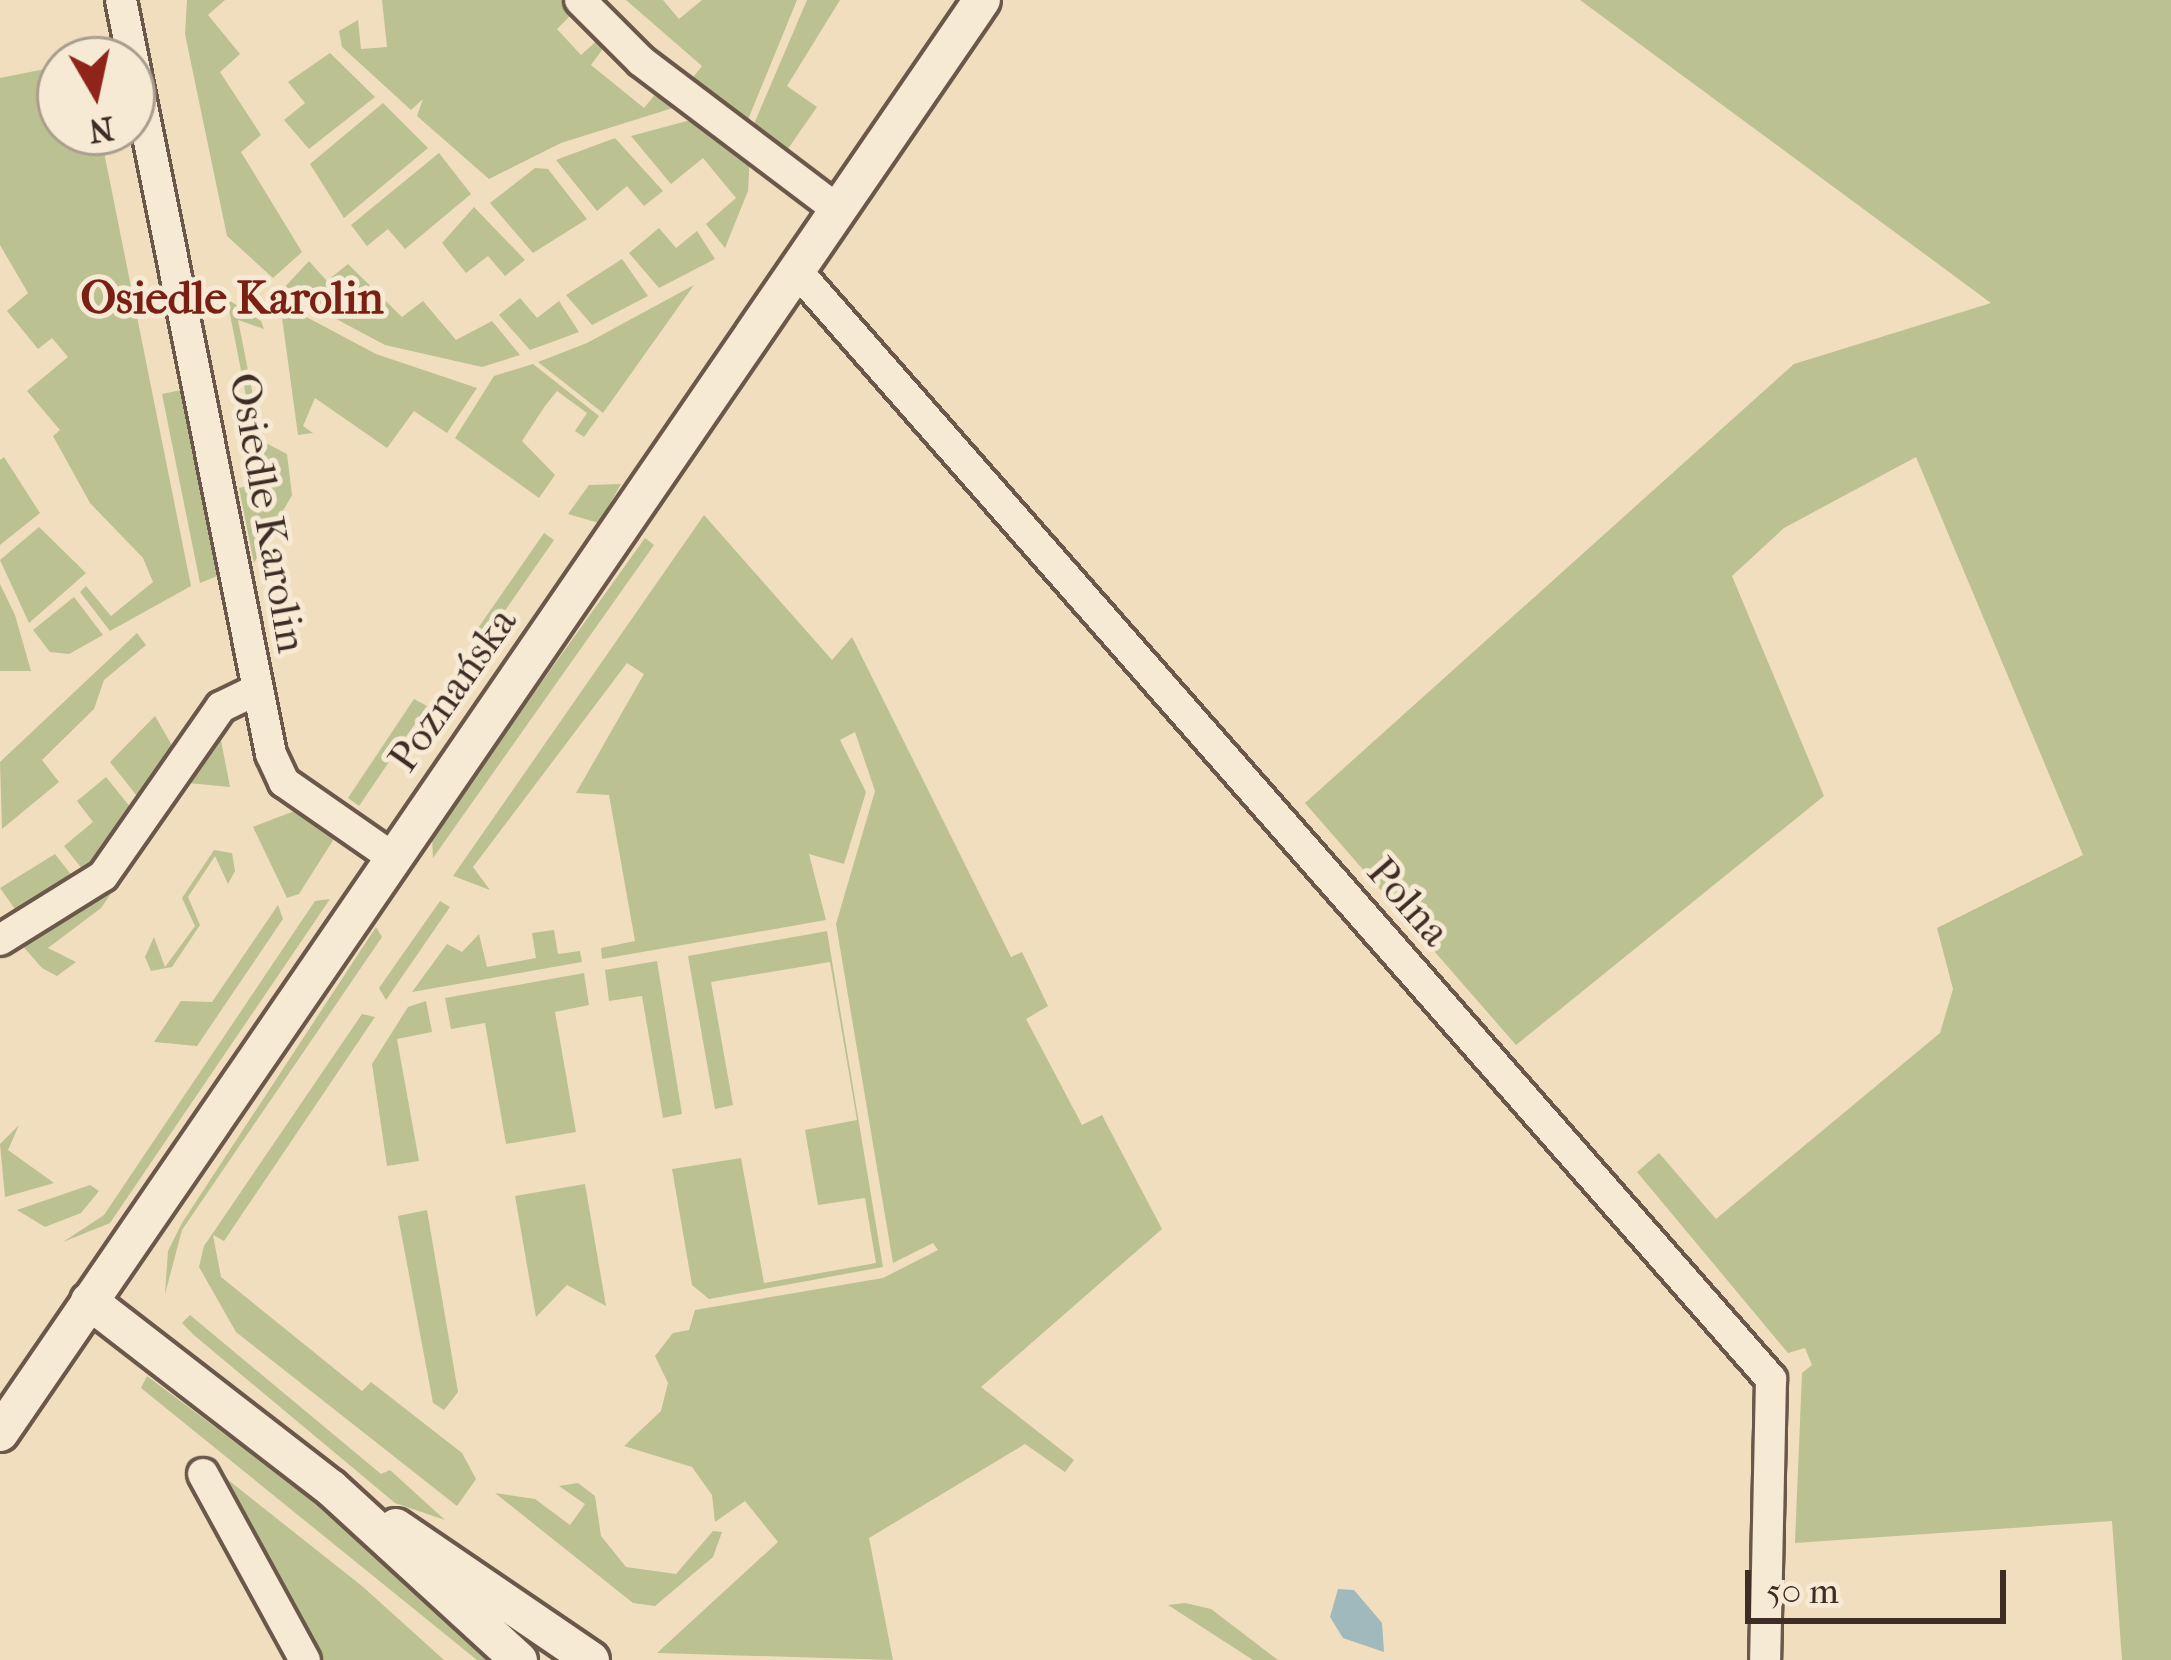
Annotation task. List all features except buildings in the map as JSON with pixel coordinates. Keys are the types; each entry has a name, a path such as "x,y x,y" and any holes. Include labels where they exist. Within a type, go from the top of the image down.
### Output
{"street":[{"name":"Osiedle Karolin","path":"121,0 256,689 284,782 392,856"},
{"path":"580,0 641,61 838,210"},
{"name":"Poznańska","path":"0,1433 982,0"},
{"name":"Polna","path":"796,270 1772,1378 1765,1660"},
{"name":"Osiedle Karolin","path":"0,940 103,876 220,707 256,689"},
{"path":"89,1301 331,1488 519,1660"},
{"path":"203,1474 304,1660"},
{"path":"331,1488 487,1581 591,1660"}],"green space":[{"path":"187,0 225,0 208,15 240,54 220,72 261,135 241,152 302,252 273,278 227,236 185,34"},
{"path":"382,0 568,0 576,10 557,29 581,55 601,37 607,43 591,65 644,108 662,86 676,107 561,143 489,179 417,116 423,99 411,110 342,47 339,31 358,20 361,49 387,47"},
{"path":"626,0 663,0 679,19 702,0 797,0 745,127 687,85 702,66"},
{"path":"807,0 840,0 787,86 817,107 783,156 751,131"},
{"path":"1580,0 2171,0 2171,1660 2122,1660 2112,1521 1795,1543 1802,1373 1812,1365 1805,1348 1788,1353 1637,1172 1659,1153 1716,1219 1940,1033 1953,989 1937,928 2083,855 1916,457 1784,528 1732,576 1824,796 1516,1045 1305,803 1794,364 1991,303"},
{"path":"330,53 375,97 309,149 284,120 305,103 288,82"},
{"path":"36,71 36,156 105,156 191,586 110,631 80,592 86,586 111,616 153,582 143,558 90,503 53,436 60,430 27,391 68,357 52,338 38,349 7,311 28,293 0,245 0,78"},
{"path":"383,103 428,148 344,218 310,164"},
{"path":"698,118 750,155 748,191 725,248 706,224 736,198 703,158 671,184 631,136"},
{"path":"615,138 663,191 644,206 627,186 597,211 556,160"},
{"path":"439,153 471,194 405,249 388,229 367,246 351,225"},
{"path":"535,168 548,169 587,219 533,253 490,203"},
{"path":"474,207 525,260 505,276 488,256 466,273 442,243"},
{"path":"659,228 676,248 697,231 715,259 659,288 629,253"},
{"path":"622,259 648,296 592,325 566,295"},
{"path":"309,261 327,281 348,264 402,317 423,301 456,340 492,321 520,355 482,367 385,345 282,290"},
{"path":"694,285 603,413 538,362 587,343"},
{"path":"520,298 537,318 559,301 579,332 530,350 499,315"},
{"path":"227,299 261,321 264,329 238,320 262,441 287,454 292,495 254,563 239,488 263,483"},
{"path":"280,303 376,354 477,388 447,433 414,411 387,448 315,398 303,426 313,433 298,435"},
{"path":"533,364 599,416 584,437 575,431 587,413 557,391 545,406 522,441 555,475 539,498 455,438 494,376"},
{"path":"186,389 225,573 200,583 162,394"},
{"path":"4,457 40,513 0,545 0,460"},
{"path":"621,484 599,523 568,514 589,485"},
{"path":"704,515 832,660 852,637 1011,957 1022,952 1048,1006 1026,1019 1082,1125 1102,1115 1162,1229 981,1387 1074,1460 1065,1472 1025,1444 869,1538 893,1660 657,1653 778,1542 745,1501 715,1522 712,1495 692,1467 624,1446 661,1411 668,1383 655,1356 673,1333 689,1330 695,1310 883,1278 938,1250 933,1243 893,1263 836,924 875,791 855,732 840,740 866,792 844,864 809,854 826,920 602,959 601,948 635,941 609,795 576,793 644,674 627,663 473,867 490,890 453,876"},
{"path":"39,527 86,573 29,623 0,560"},
{"path":"544,533 554,540 486,638 476,631"},
{"path":"645,538 654,545 433,858 432,835"},
{"path":"0,584 15,615 31,671 0,671"},
{"path":"74,597 103,635 69,654 50,652 33,630"},
{"path":"137,633 146,645 104,680 94,709 42,760 59,782 2,829 0,762"},
{"path":"414,699 427,706 359,806 348,798"},
{"path":"155,716 177,754 151,796 137,796 110,762"},
{"path":"218,725 230,787 188,783 101,908 48,948 76,962 57,976 42,968 20,943 112,879"},
{"path":"106,777 131,808 131,823 99,869 83,870 64,846 93,822 77,801"},
{"path":"297,810 337,834 299,894 287,898 253,827"},
{"path":"214,850 232,853 235,871 228,884 215,856 188,897 200,925 172,967 151,971 145,957 154,937 165,967 195,926 182,898"},
{"path":"55,854 73,877 17,912 0,888"},
{"path":"330,899 110,1223 63,1242 104,1215 315,901"},
{"path":"440,901 450,907 386,1000 379,988"},
{"path":"278,905 283,919 197,1046 154,1042 181,1001 212,1002"},
{"path":"376,927 382,937 182,1230 165,1294 168,1251 182,1223"},
{"path":"554,930 558,954 580,951 582,962 412,992 447,944 462,952 479,934 487,967 536,958 532,933"},
{"path":"827,931 883,1267 709,1299 692,1285 672,1169 741,1158 764,1283 876,1263 865,1198 818,1205 805,1130 857,1120 830,962 711,982 733,1105 715,1109 688,956"},
{"path":"657,961 682,1114 663,1118 642,996 609,1001 605,970"},
{"path":"584,973 589,1005 555,1012 576,1132 506,1144 485,1023 451,1029 445,998"},
{"path":"426,1001 432,1032 397,1039 419,1161 387,1166 372,1064 408,1007"},
{"path":"362,1014 375,1017 224,1241 213,1235 221,1277 362,1391 371,1382 462,1453 476,1479 457,1506 236,1332 199,1267 204,1246"},
{"path":"19,1125 8,1150 54,1183 5,1197 0,1144"},
{"path":"585,1184 606,1306 567,1285 536,1317 515,1196"},
{"path":"90,1185 99,1191 81,1213 45,1227 17,1210"},
{"path":"427,1210 458,1392 444,1410 433,1403 398,1216"},
{"path":"190,1315 381,1474 390,1470 445,1520 395,1503 195,1336 182,1323"},
{"path":"147,1376 406,1570 501,1660 477,1660 141,1388"},
{"path":"218,1472 362,1586 444,1660 320,1660"},
{"path":"578,1483 595,1496 601,1536 626,1567 676,1574 713,1531 722,1532 713,1557 655,1606 633,1603 495,1493 535,1499 570,1525 585,1504 559,1486"},
{"path":"1168,1605 1211,1609 1278,1660 1253,1660"}],"water":[{"path":"1338,1589 1354,1590 1382,1623 1384,1652 1343,1638 1330,1617"}],"district":[{"name":"Osiedle Karolin","path":"232,299"}]}
